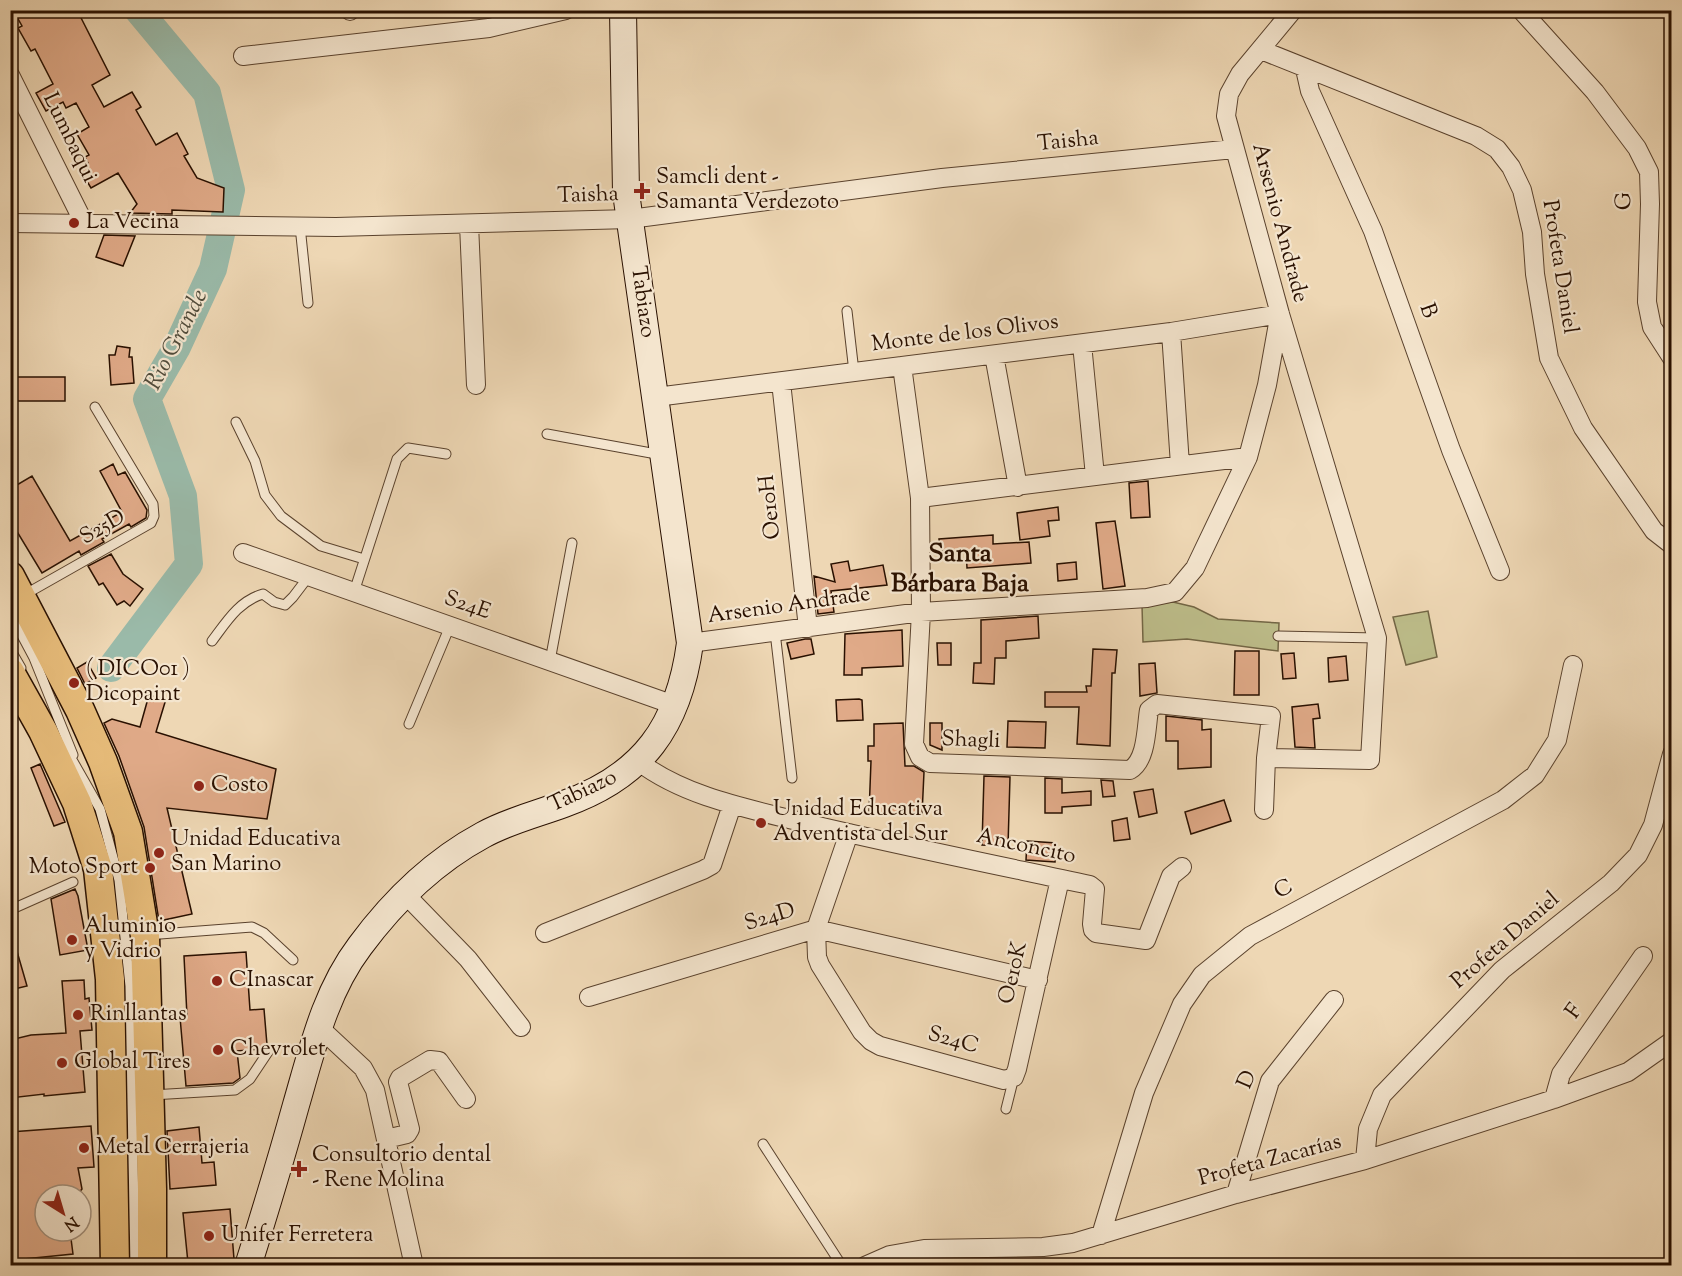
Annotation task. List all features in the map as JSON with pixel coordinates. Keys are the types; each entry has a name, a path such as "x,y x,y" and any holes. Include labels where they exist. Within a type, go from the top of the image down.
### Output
{"main road":[{"path":"14,595 80,710 103,762 128,832 145,936 152,1266"},
{"path":"19,676 77,803 98,869 110,979 115,1266"}],"street":[{"path":"243,56 489,28 566,10"},
{"name":"Tabiazo","path":"248,1266 319,1027 346,965 360,945 404,892 451,854 485,833 596,791 625,774 639,762 658,737 674,705 686,669 690,643 626,193 623,10"},
{"name":"Arsenio Andrade","path":"690,643 921,612 1147,598 1176,592 1195,568 1248,456 1267,385 1280,314 1226,116 1229,94 1240,74 1293,10"},
{"name":"G","path":"1521,10 1595,92 1637,148 1649,172 1647,302 1652,327 1671,358"},
{"name":"Profeta Daniel","path":"1261,50 1476,136 1497,149 1512,167 1522,190 1532,232 1535,273 1548,358 1583,429 1653,531 1671,545"},
{"name":"B","path":"1305,69 1310,91 1373,231 1451,450 1500,571"},
{"name":"Lumbaqui","path":"10,75 84,223"},
{"name":"Taisha","path":"10,224 300,226 630,219 942,178 1234,149"},
{"path":"469,224 476,385"},
{"path":"1266,758 1370,760 1377,638 1280,314"},
{"name":"Monte de los Olivos","path":"656,397 1082,344 1280,314"},
{"path":"1172,332 1180,465"},
{"path":"1082,344 1095,476"},
{"path":"994,354 1018,487"},
{"name":"Shagli","path":"902,366 920,498 921,612 914,744 920,757 930,763 1130,771 1140,758 1149,710 1157,704 1271,716 1266,758 1264,810"},
{"name":"Oe10H","path":"781,382 808,628"},
{"path":"920,498 1248,456"},
{"name":"S24E","path":"243,553 674,705"},
{"name":"C","path":"1101,1235 1144,1093 1182,1004 1202,975 1250,936 1503,800 1535,775 1557,740 1573,664"},
{"name":"Profeta Daniel","path":"1365,1160 1368,1129 1382,1095 1502,970 1611,883 1638,855 1653,825 1671,754"},
{"name":"Anconcito","path":"639,762 659,777 732,805 849,833 1090,885 1095,889 1092,924 1096,933 1146,940 1171,876 1182,867"},
{"path":"545,933 712,865 732,805"},
{"path":"816,929 849,833"},
{"name":"Oe10K","path":"1014,1077 1060,879"},
{"path":"404,892 468,959 521,1027"},
{"name":"S24D","path":"589,997 816,929 1038,980"},
{"name":"S24C","path":"816,929 817,957 820,965 862,1032 871,1041 880,1046 1004,1080 1014,1077"},
{"name":"F","path":"1554,1099 1561,1074 1643,956"},
{"name":"D","path":"1236,1194 1270,1081 1334,1000"},
{"path":"319,1027 363,1068 375,1090 414,1266"},
{"name":"Profeta Zacarías","path":"864,1266 890,1255 924,1249 1043,1247 1073,1243 1236,1194 1365,1160 1554,1099 1628,1072 1671,1041"},
{"path":"386,1139 407,1134 410,1129 398,1082 400,1078 430,1060 439,1061 466,1099"}],"lane":[{"path":"300,226 308,303"},
{"path":"847,311 854,372"},
{"path":"10,406 11,400"},
{"name":"S25D","path":"14,595 151,522 154,516 153,504 95,407"},
{"path":"236,422 255,461 265,495 281,516 321,546 364,559"},
{"path":"547,434 664,455"},
{"path":"354,592 398,459 408,448 446,454"},
{"path":"550,661 572,543"},
{"path":"212,641 236,610 251,598 263,594 274,602 285,605 309,576"},
{"path":"14,595 38,666 79,772"},
{"path":"409,724 450,626"},
{"path":"775,632 792,778"},
{"path":"1278,636 1377,638"},
{"path":"10,649 19,676"},
{"path":"45,710 100,810 119,880 130,986 135,1266"},
{"path":"10,910 73,882"},
{"path":"145,936 252,927 264,933 293,960"},
{"path":"150,1095 235,1090 250,1079 268,1052"},
{"path":"1006,1109 1014,1077"},
{"path":"763,1144 842,1266"}],"green space":[{"path":"1173,602 1194,607 1218,619 1279,623 1278,651 1187,639 1143,642 1142,605"},
{"path":"1428,611 1437,657 1406,665 1393,617"}],"building":[{"path":"13,10 77,10 110,75 92,85 104,107 132,92 141,107 136,110 156,145 177,133 188,154 184,156 197,178 224,188 223,212 172,210 172,214 130,213 137,204 118,173 91,188 79,168 88,163 85,157 89,155 77,134 89,127 76,103 66,108 63,102 46,111 36,93 53,84 35,49 31,51 18,28 22,26"},
{"path":"104,235 135,236 123,266 96,257"},
{"path":"117,346 130,348 129,357 132,357 134,383 111,385 109,355 115,355"},
{"path":"10,377 65,377 65,401 18,401 10,394"},
{"path":"113,464 118,475 125,472 147,510 146,518 131,527 129,524 102,539 104,542 81,555 79,551 42,573 10,520 10,489 32,476 70,541 122,512 100,471"},
{"path":"1148,481 1150,517 1131,518 1129,483"},
{"path":"1058,507 1059,520 1048,521 1050,536 1020,540 1017,513"},
{"path":"1115,521 1125,586 1103,589 1096,523"},
{"path":"993,535 993,544 1029,542 1031,563 967,568 966,549 940,551 939,539"},
{"path":"111,554 123,574 143,589 130,606 124,601 117,605 103,583 99,585 88,566"},
{"path":"848,561 850,571 883,565 887,585 831,591 834,612 818,614 814,576 835,582 831,564"},
{"path":"1076,562 1077,579 1058,581 1057,564"},
{"path":"1038,616 1039,638 1006,641 1006,658 995,658 994,684 973,683 974,663 981,663 981,620"},
{"path":"902,630 903,666 862,668 862,675 844,675 845,634"},
{"path":"811,639 814,654 791,659 787,643"},
{"path":"937,643 951,643 951,665 938,665"},
{"path":"1093,649 1117,650 1115,673 1112,673 1110,746 1077,744 1079,707 1045,707 1045,692 1087,692 1086,686 1091,686"},
{"path":"1235,651 1259,651 1259,695 1234,695"},
{"path":"1294,653 1296,678 1283,679 1281,654"},
{"path":"1346,656 1348,680 1329,682 1328,658"},
{"path":"87,662 96,678 85,684 77,668"},
{"path":"1155,663 1157,693 1140,696 1139,664"},
{"name":"Costo","path":"149,695 166,699 156,732 276,769 267,819 167,808 192,914 159,921 144,827 119,756 104,723 112,719 140,727"},
{"path":"836,700 862,700 863,720 837,721"},
{"path":"1318,704 1320,718 1313,719 1315,748 1295,747 1292,707"},
{"path":"1166,716 1202,720 1202,730 1211,729 1211,767 1178,769 1178,741 1166,741"},
{"path":"1008,721 1046,722 1045,748 1007,747"},
{"path":"903,723 905,766 914,766 924,772 922,815 869,814 871,761 868,761 868,746 874,746 874,724"},
{"path":"930,723 942,723 942,750 930,745"},
{"path":"40,764 65,822 54,826 31,768"},
{"path":"984,776 1010,777 1008,846 982,845"},
{"path":"1045,778 1062,779 1062,793 1091,791 1091,805 1062,807 1062,813 1045,813"},
{"path":"1101,780 1113,781 1115,796 1103,797"},
{"path":"1153,789 1157,813 1139,817 1134,792"},
{"path":"1224,800 1231,821 1191,834 1185,812"},
{"path":"1127,818 1130,839 1114,841 1112,821"},
{"path":"1027,841 1056,843 1055,862 1026,860"},
{"path":"75,889 88,950 60,955 51,899"},
{"path":"14,941 27,986 10,990 10,942"},
{"path":"246,952 250,1010 264,1009 267,1045 262,1049 237,1051 240,1078 233,1083 186,1086 180,1017 187,1016 184,956"},
{"path":"84,980 85,999 89,998 92,1030 80,1031 85,1092 10,1098 10,1040 31,1035 66,1033 62,981"},
{"path":"91,1126 94,1167 78,1168 81,1183 33,1183 33,1243 72,1243 73,1254 14,1260 10,1224 10,1132"},
{"path":"199,1127 202,1163 214,1162 216,1185 170,1189 167,1131"},
{"name":"Unifer Ferretera","path":"230,1209 234,1259 188,1263 183,1213"}],"waterway":[{"name":"Rio Grande","path":"111,668 189,564 183,496 147,399 177,347 213,269 231,190 207,93 138,10"}],"place":[{"name":"Samcli dent - Samanta Verdezoto","path":"642,191"},
{"name":"La Vecina","path":"74,223"},
{"name":"( DICO01 ) Dicopaint","path":"74,683"},
{"name":"Costo","path":"199,786"},
{"name":"Unidad Educativa Adventista del Sur","path":"761,823"},
{"name":"Unidad Educativa San Marino","path":"159,853"},
{"name":"Moto Sport","path":"150,868"},
{"name":"Aluminio y Vidrio","path":"72,940"},
{"name":"CInascar","path":"217,981"},
{"name":"Rinllantas","path":"78,1015"},
{"name":"Chevrolet","path":"218,1050"},
{"name":"Global Tires","path":"62,1063"},
{"name":"Metal Cerrajeria","path":"84,1148"},
{"name":"Consultorio dental - Rene Molina","path":"299,1169"},
{"name":"Unifer Ferretera","path":"209,1236"}],"district":[{"name":"Santa Bárbara Baja","path":"960,569"}]}
